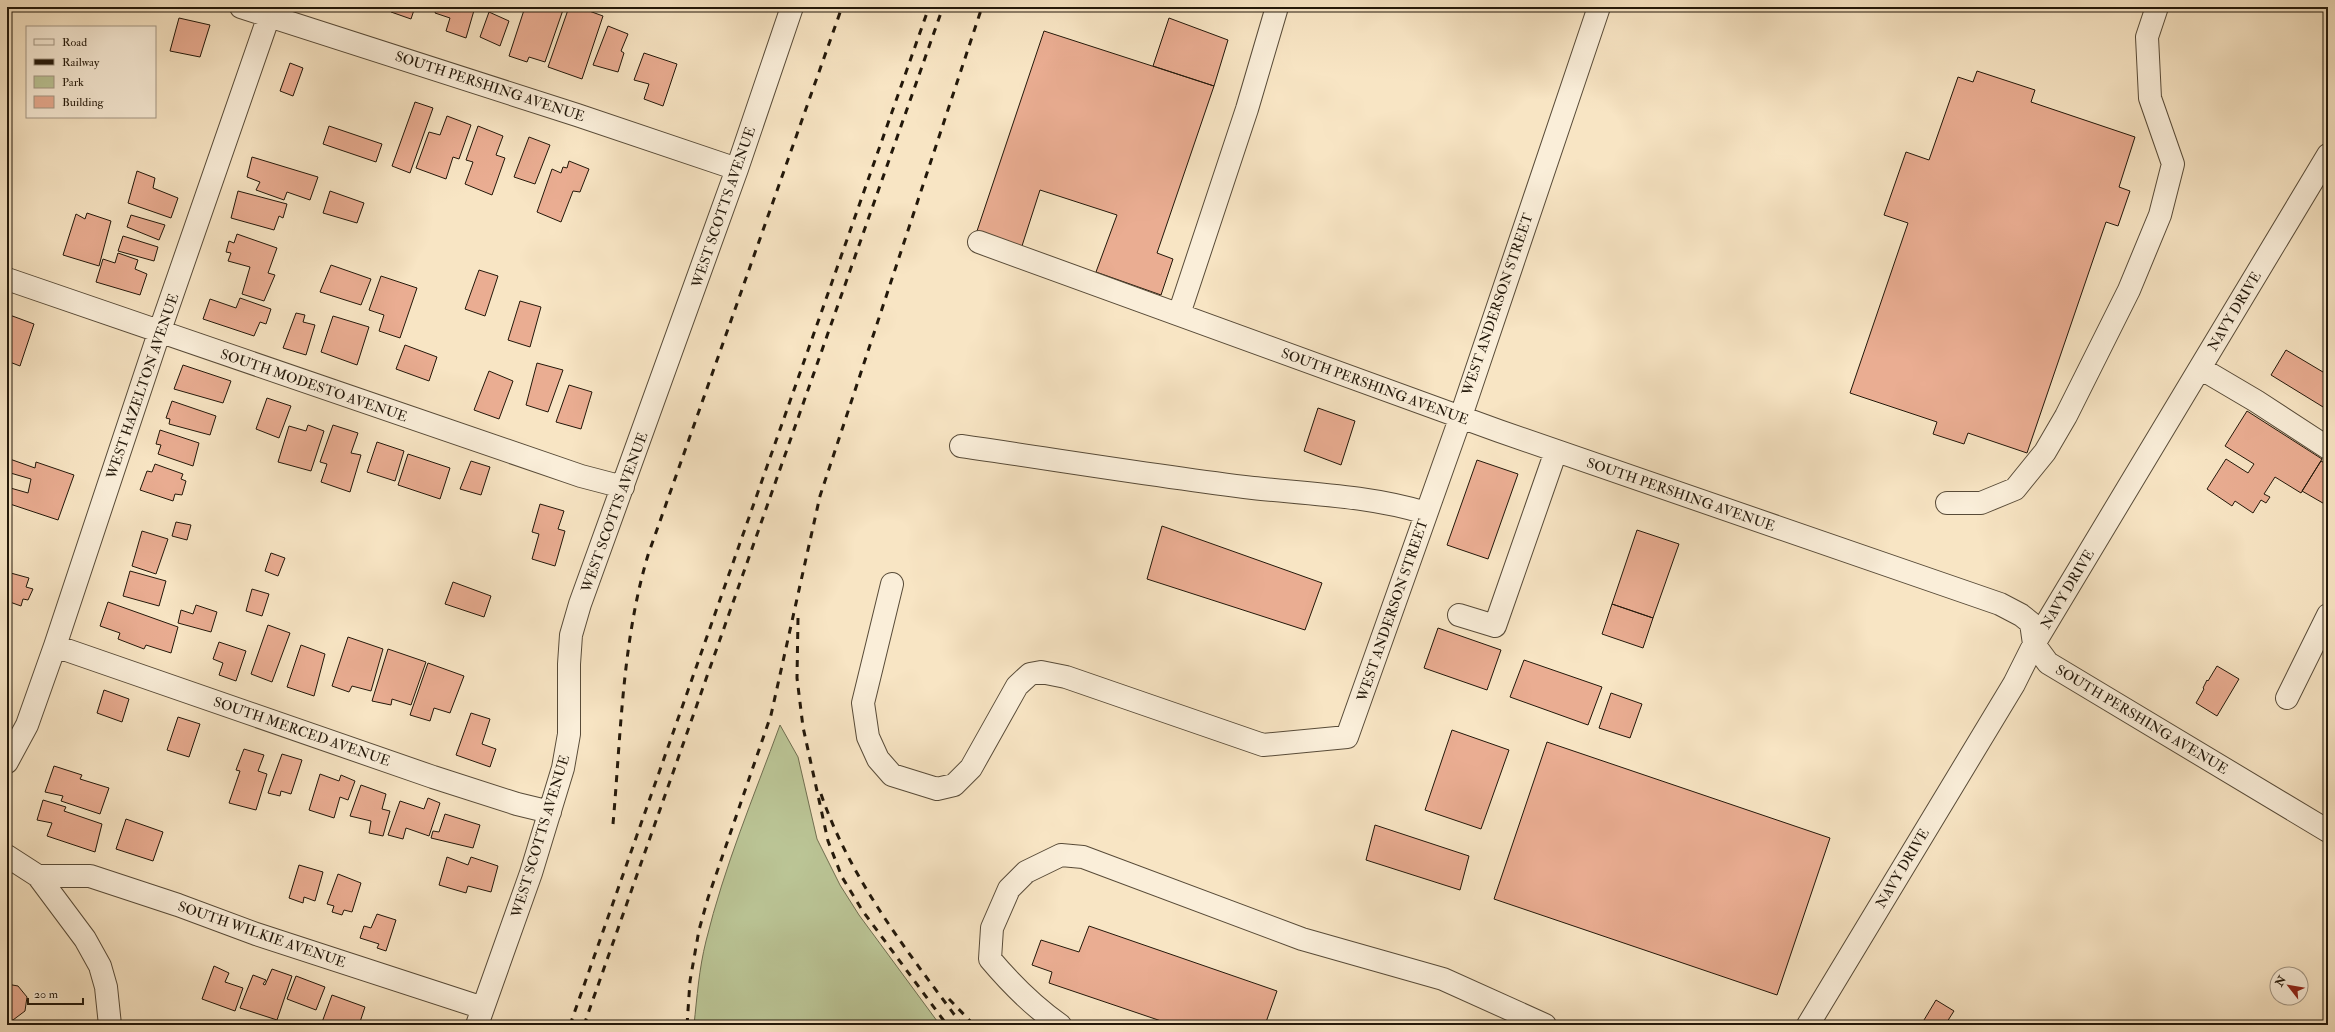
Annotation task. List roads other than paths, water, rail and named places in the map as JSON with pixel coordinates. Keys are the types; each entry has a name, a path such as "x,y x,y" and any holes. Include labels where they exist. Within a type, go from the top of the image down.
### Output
{"street":[{"name":"SOUTH PERSHING AVENUE","path":"241,7 271,11 737,169"},
{"name":"WEST SCOTTS AVENUE","path":"480,1016 531,873 563,768 569,734 568,664 571,635 580,604 737,169 792,7"},
{"path":"1178,314 1247,109 1277,7"},
{"name":"WEST ANDERSON STREET","path":"892,584 863,703 868,737 878,759 892,775 937,789 954,785 971,768 1016,686 1030,674 1041,672 1066,677 1263,745 1347,737 1460,416 1599,7"},
{"path":"1947,503 1981,503 2015,489 2045,452 2066,416 2129,290 2160,215 2173,164 2150,98 2147,37 2157,7"},
{"name":"WEST HAZELTON AVENUE","path":"7,762 27,725 55,646 160,330 271,11"},
{"name":"NAVY DRIVE","path":"1808,1025 2014,684 2034,644 2328,155"},
{"name":"SOUTH PERSHING AVENUE","path":"979,242 1556,451 2000,604 2021,615 2031,624 2034,644 2048,663 2328,831"},
{"name":"SOUTH MODESTO AVENUE","path":"7,279 160,330 273,372 581,476 623,487"},
{"path":"2200,368 2256,401 2328,448"},
{"path":"961,446 1252,488 1353,497 1404,506 1426,513"},
{"path":"1459,615 1495,626 1556,451"},
{"path":"2287,698 2328,615"},
{"name":"SOUTH MERCED AVENUE","path":"55,646 433,777 517,804 550,812"},
{"path":"1060,1025 1042,1013 1011,984 990,958 992,928 1010,890 1026,872 1061,854 1084,857 1302,939 1442,979 1545,1025"},
{"path":"7,856 38,876 85,939 100,966 106,987 110,1025"},
{"name":"SOUTH WILKIE AVENUE","path":"38,876 90,876 178,905 480,1016"}],"railway":[{"path":"613,824 628,655 639,588 648,555 842,7"},
{"path":"570,1025 929,7"},
{"path":"584,1025 943,7"},
{"path":"687,1025 690,981 699,930 708,898 771,715 820,496 982,7"},
{"path":"798,618 797,678 803,727 828,841 842,877 862,910 947,1025"},
{"path":"821,794 833,826 848,857 882,915 962,1025"},
{"path":"949,999 974,1025"}]}
